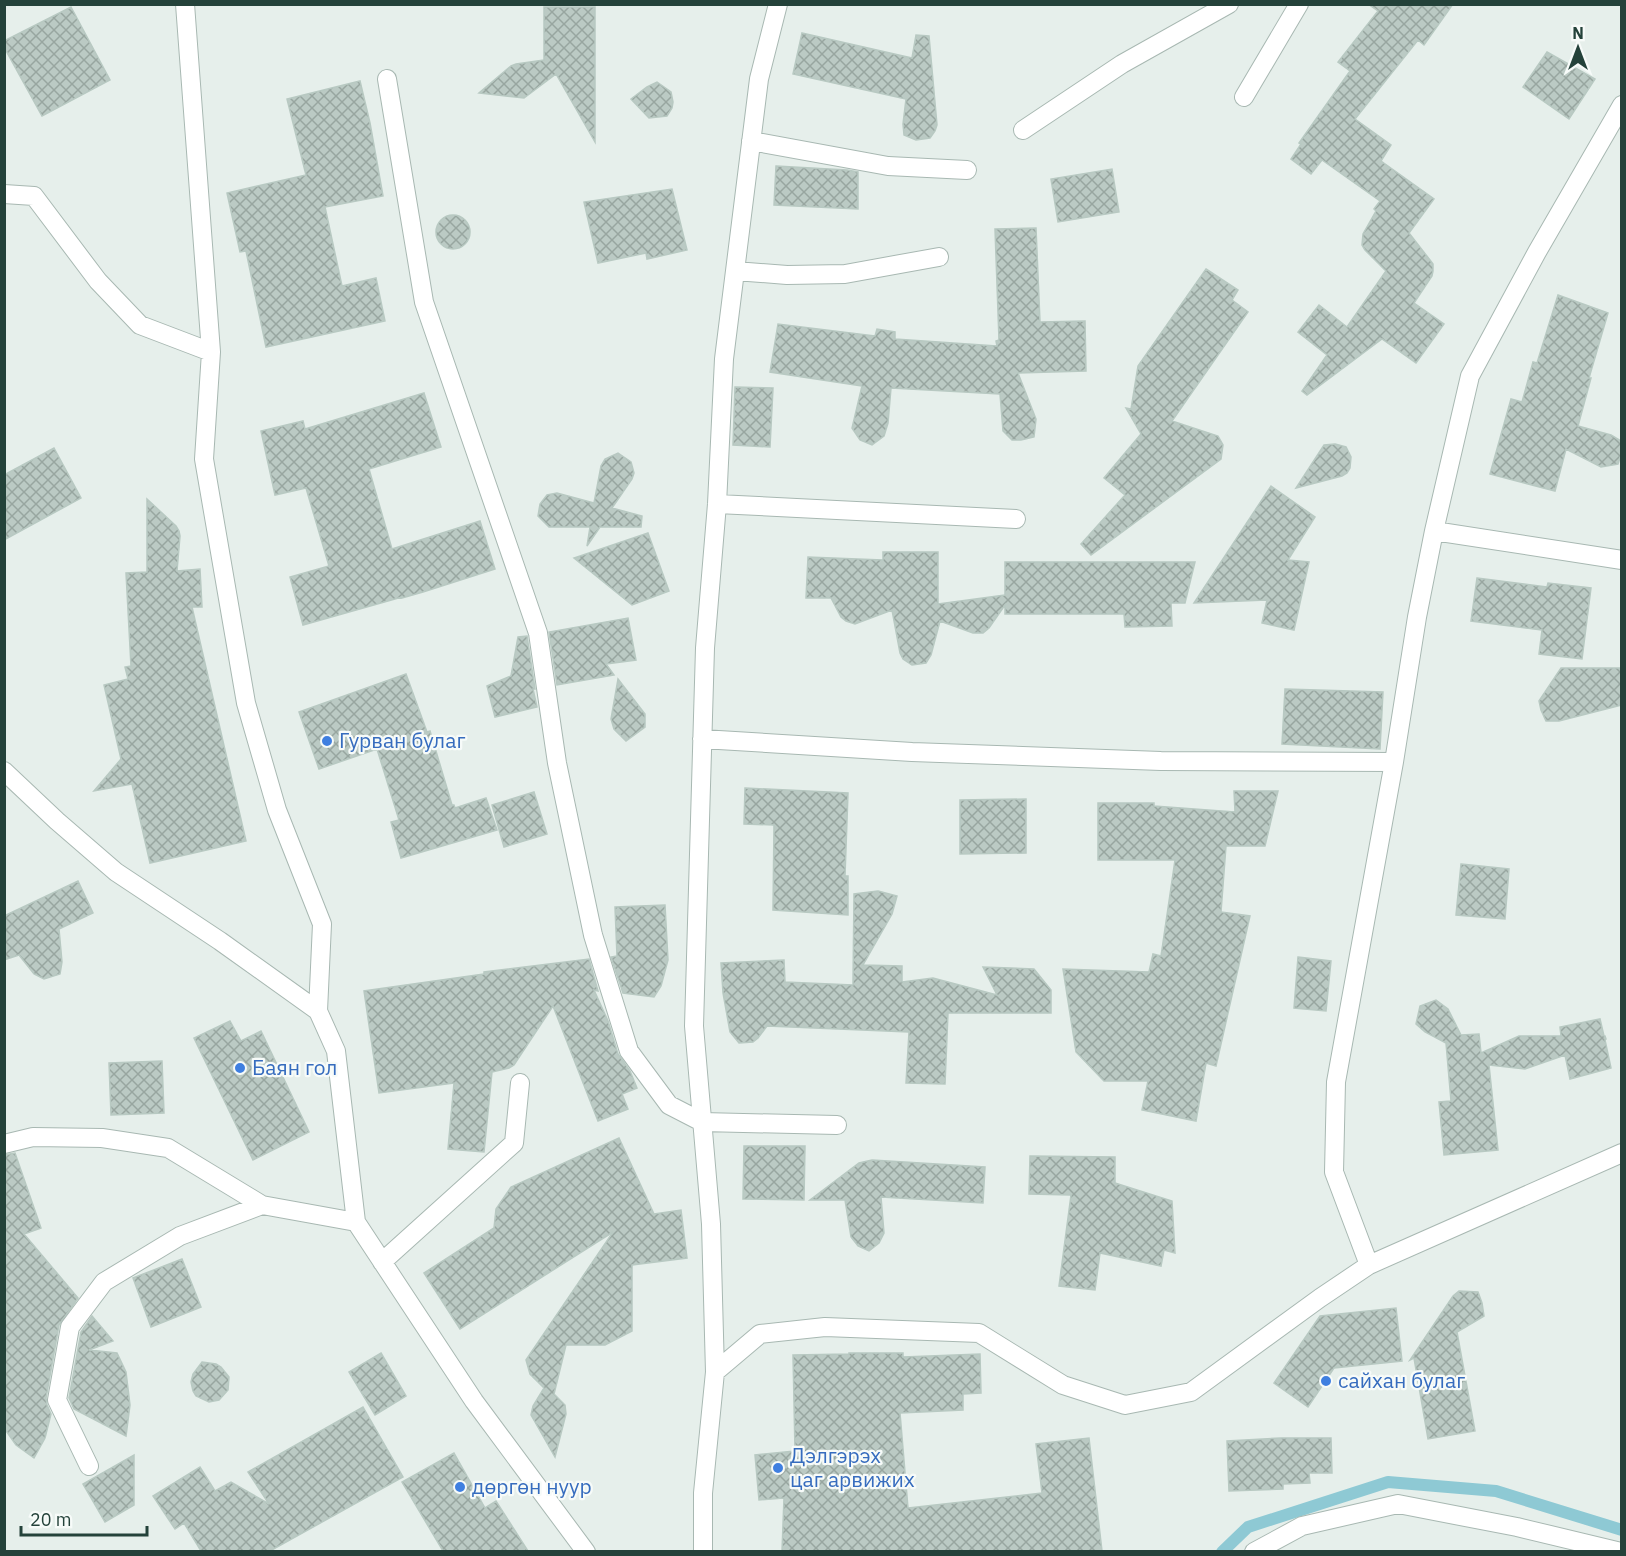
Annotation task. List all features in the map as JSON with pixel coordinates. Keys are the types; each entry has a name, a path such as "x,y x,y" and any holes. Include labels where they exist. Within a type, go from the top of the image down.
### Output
{"street":[{"path":"186,4 211,352 204,459 246,703 277,810 322,924 318,1011 336,1051 356,1222 474,1401 586,1551"},
{"path":"703,1551 703,1493 715,1372 711,1224 694,1026 705,648 717,504 724,359 759,79 778,4"},
{"path":"1023,130 1122,64 1230,4"},
{"path":"1244,97 1299,4"},
{"path":"387,79 424,302 538,633 557,763 592,935 629,1051 669,1105 702,1122 837,1125"},
{"path":"1369,1265 1334,1172 1336,1082 1394,762 1417,616 1434,531 1470,376 1537,252 1622,105"},
{"path":"751,141 888,166 967,170"},
{"path":"4,194 33,196 98,281 141,325 211,352"},
{"path":"735,271 787,275 845,274 939,257"},
{"path":"717,504 1016,519"},
{"path":"1434,531 1622,560"},
{"path":"702,739 912,753 1137,760 1394,762"},
{"path":"4,771 116,872 220,940 318,1011"},
{"path":"382,1262 514,1143 520,1083"},
{"path":"4,1144 33,1137 102,1138 168,1148 262,1205 356,1222"},
{"path":"715,1372 760,1334 825,1326 979,1333 1063,1385 1125,1405 1191,1392 1369,1265 1622,1153"},
{"path":"89,1466 57,1400 70,1326 104,1282 180,1236 262,1205"},
{"path":"1254,1551 1302,1526 1398,1504 1517,1527 1621,1551"}],"building":[{"path":"1368,4 1453,4 1424,45 1418,40 1355,119 1391,145 1381,161 1434,199 1409,233 1433,264 1432,276 1414,303 1444,324 1416,363 1382,339 1307,395 1302,391 1327,355 1298,332 1319,305 1347,327 1386,271 1362,245 1363,234 1380,201 1322,160 1311,174 1291,159 1301,144 1299,143 1350,71 1338,62 1378,11"},
{"path":"71,7 110,80 42,116 4,47 4,41"},
{"path":"544,7 595,7 595,142 556,74 524,98 479,93 511,66 544,60"},
{"path":"802,33 912,58 916,35 929,36 937,125 930,138 916,140 904,135 906,99 793,74"},
{"path":"1547,52 1595,79 1569,119 1523,87"},
{"path":"360,81 383,196 325,207 342,286 376,278 385,321 266,347 246,251 240,252 227,193 306,175 287,99"},
{"path":"657,82 671,92 672,108 667,116 649,118 631,99"},
{"path":"776,166 858,172 858,209 774,205"},
{"path":"1112,169 1119,212 1058,222 1051,179"},
{"path":"672,189 687,250 647,259 646,253 598,263 584,202"},
{"path":"453,215 465,220 470,232 465,244 453,249 441,244 436,232 441,220"},
{"path":"1036,228 1040,322 1085,321 1086,371 1018,373 1036,419 1034,437 1012,440 1003,431 1000,394 891,388 888,423 884,436 872,445 860,440 852,428 862,386 770,372 778,324 875,336 877,329 895,332 895,339 997,346 996,341 999,340 995,229"},
{"path":"1206,269 1238,290 1232,300 1248,312 1172,421 1218,436 1223,445 1221,459 1091,555 1081,544 1125,495 1104,478 1141,434 1126,408 1131,409 1138,366"},
{"path":"1558,295 1608,313 1578,426 1611,435 1621,441 1622,452 1618,464 1601,467 1566,449 1555,491 1490,474 1511,399 1522,402 1533,362 1537,363"},
{"path":"735,387 773,388 770,447 733,445"},
{"path":"424,393 441,447 369,469 392,549 480,521 495,569 423,592 303,625 290,577 329,566 306,488 275,495 261,431 303,421 305,429"},
{"path":"1335,444 1346,447 1351,457 1347,473 1296,488 1324,445"},
{"path":"54,448 81,498 4,540 4,475"},
{"path":"618,453 631,462 634,473 612,508 642,516 641,527 600,527 587,546 590,527 549,527 538,516 540,504 547,495 557,493 594,503 601,466 605,459"},
{"path":"1271,486 1315,517 1288,560 1309,562 1294,630 1262,623 1267,600 1194,603"},
{"path":"147,499 179,531 177,571 200,569 202,607 192,607 246,841 150,863 132,784 94,791 121,759 104,685 128,679 125,667 131,666 126,573 147,572"},
{"path":"648,533 669,591 632,605 574,558"},
{"path":"883,552 938,552 938,604 1005,595 1005,562 1195,562 1185,603 1171,603 1172,626 1125,627 1124,614 1005,614 1005,605 983,633 973,633 940,621 931,655 926,663 912,665 903,659 900,653 892,610 855,624 841,617 831,598 806,598 808,557 883,560"},
{"path":"1477,578 1547,587 1548,583 1591,588 1582,659 1539,654 1542,630 1471,621"},
{"path":"628,618 636,660 606,664 614,675 557,685 549,632"},
{"path":"527,636 537,707 495,717 487,686 511,676 518,637"},
{"path":"1561,668 1622,668 1622,705 1559,721 1546,721 1539,701"},
{"path":"406,674 427,732 430,731 452,805 455,808 486,798 497,830 401,858 391,822 399,820 377,749 319,769 299,712"},
{"path":"618,679 645,714 645,727 626,741 614,729 611,719"},
{"path":"1285,689 1383,692 1380,749 1282,744"},
{"path":"745,788 848,793 845,876 848,876 848,915 773,910 774,825 744,824"},
{"path":"1234,791 1278,791 1265,846 1226,846 1221,912 1250,916 1216,1066 1206,1063 1196,1121 1142,1110 1148,1081 1104,1081 1076,1052 1063,969 1149,972 1153,954 1161,956 1175,860 1098,860 1098,803 1154,803 1154,806 1235,812"},
{"path":"534,792 547,834 504,847 492,805"},
{"path":"1026,799 1026,853 960,854 960,800"},
{"path":"1461,864 1509,869 1505,919 1456,915"},
{"path":"78,881 93,913 59,929 62,962 60,974 44,979 34,974 19,955 4,960 4,916"},
{"path":"878,891 897,896 892,914 863,965 902,966 902,982 933,978 997,995 983,967 1034,969 1051,990 1051,1013 948,1013 945,1084 906,1083 909,1032 767,1026 753,1042 739,1043 730,1032 723,993 721,963 784,960 785,982 853,985 854,894"},
{"path":"665,905 668,960 661,986 654,997 623,993 611,957 617,956 615,907"},
{"path":"1298,957 1331,961 1326,1011 1294,1008"},
{"path":"589,959 598,991 594,990 608,1021 618,1054 630,1071 637,1088 622,1094 628,1109 598,1121 553,1006 514,1065 492,1072 484,1152 448,1149 454,1083 379,1093 364,991 484,974 484,972"},
{"path":"1436,1000 1448,1009 1461,1035 1479,1034 1481,1053 1519,1036 1561,1036 1560,1027 1600,1019 1611,1068 1570,1079 1565,1055 1525,1069 1489,1065 1498,1150 1444,1155 1439,1102 1451,1101 1446,1043 1425,1032 1416,1024 1420,1006"},
{"path":"230,1021 241,1041 261,1031 309,1132 253,1160 194,1038"},
{"path":"162,1061 164,1113 111,1115 109,1063"},
{"path":"619,1138 654,1214 681,1210 687,1258 632,1265 632,1331 605,1345 566,1345 554,1394 565,1405 566,1414 555,1457 531,1415 533,1406 544,1388 530,1374 526,1360 613,1232 460,1329 424,1273 494,1228 496,1209 511,1187"},
{"path":"744,1146 805,1146 804,1200 743,1199"},
{"path":"15,1153 41,1228 24,1234 78,1298 59,1325 46,1398 51,1414 45,1438 34,1458 16,1445 4,1428 4,1155"},
{"path":"1030,1156 1115,1157 1115,1183 1172,1201 1175,1253 1164,1250 1161,1266 1100,1253 1095,1290 1059,1286 1071,1195 1029,1194"},
{"path":"872,1160 985,1167 983,1203 881,1197 884,1233 879,1243 869,1251 858,1246 851,1237 845,1200 810,1200 859,1163"},
{"path":"182,1259 201,1307 151,1327 133,1278"},
{"path":"1459,1291 1478,1292 1484,1316 1457,1332 1475,1431 1428,1439 1414,1358 1410,1360 1453,1296"},
{"path":"1396,1308 1402,1361 1334,1368 1308,1407 1274,1383 1320,1316"},
{"path":"92,1316 113,1341 89,1350 117,1353 126,1372 130,1405 126,1436 74,1409 69,1398 81,1332"},
{"path":"381,1353 406,1396 375,1415 349,1372"},
{"path":"903,1353 903,1357 980,1354 981,1393 963,1394 963,1410 900,1413 908,1508 1042,1493 1036,1444 1089,1438 1102,1551 782,1551 784,1498 759,1500 755,1455 795,1451 793,1355"},
{"path":"202,1362 216,1364 229,1377 228,1390 219,1400 209,1402 196,1396 193,1391 191,1382 193,1374"},
{"path":"363,1407 403,1477 270,1551 201,1551 184,1523 175,1529 153,1496 200,1467 215,1491 231,1482 269,1504 248,1472"},
{"path":"1331,1438 1332,1473 1309,1473 1310,1483 1283,1484 1283,1489 1229,1491 1227,1441"},
{"path":"454,1453 485,1508 496,1501 528,1551 443,1551 402,1482"},
{"path":"134,1455 134,1505 105,1522 83,1484"}],"waterway":[{"path":"1222,1552 1248,1527 1388,1482 1496,1491 1622,1530"}],"place":[{"name":"Гурван булаг","path":"327,741"},
{"name":"Баян гол","path":"240,1068"},
{"name":"сайхан булаг","path":"1326,1381"},
{"name":"Дэлгэрэх цаг арвижих","path":"778,1468"},
{"name":"дөргөн нуур","path":"460,1487"}]}
